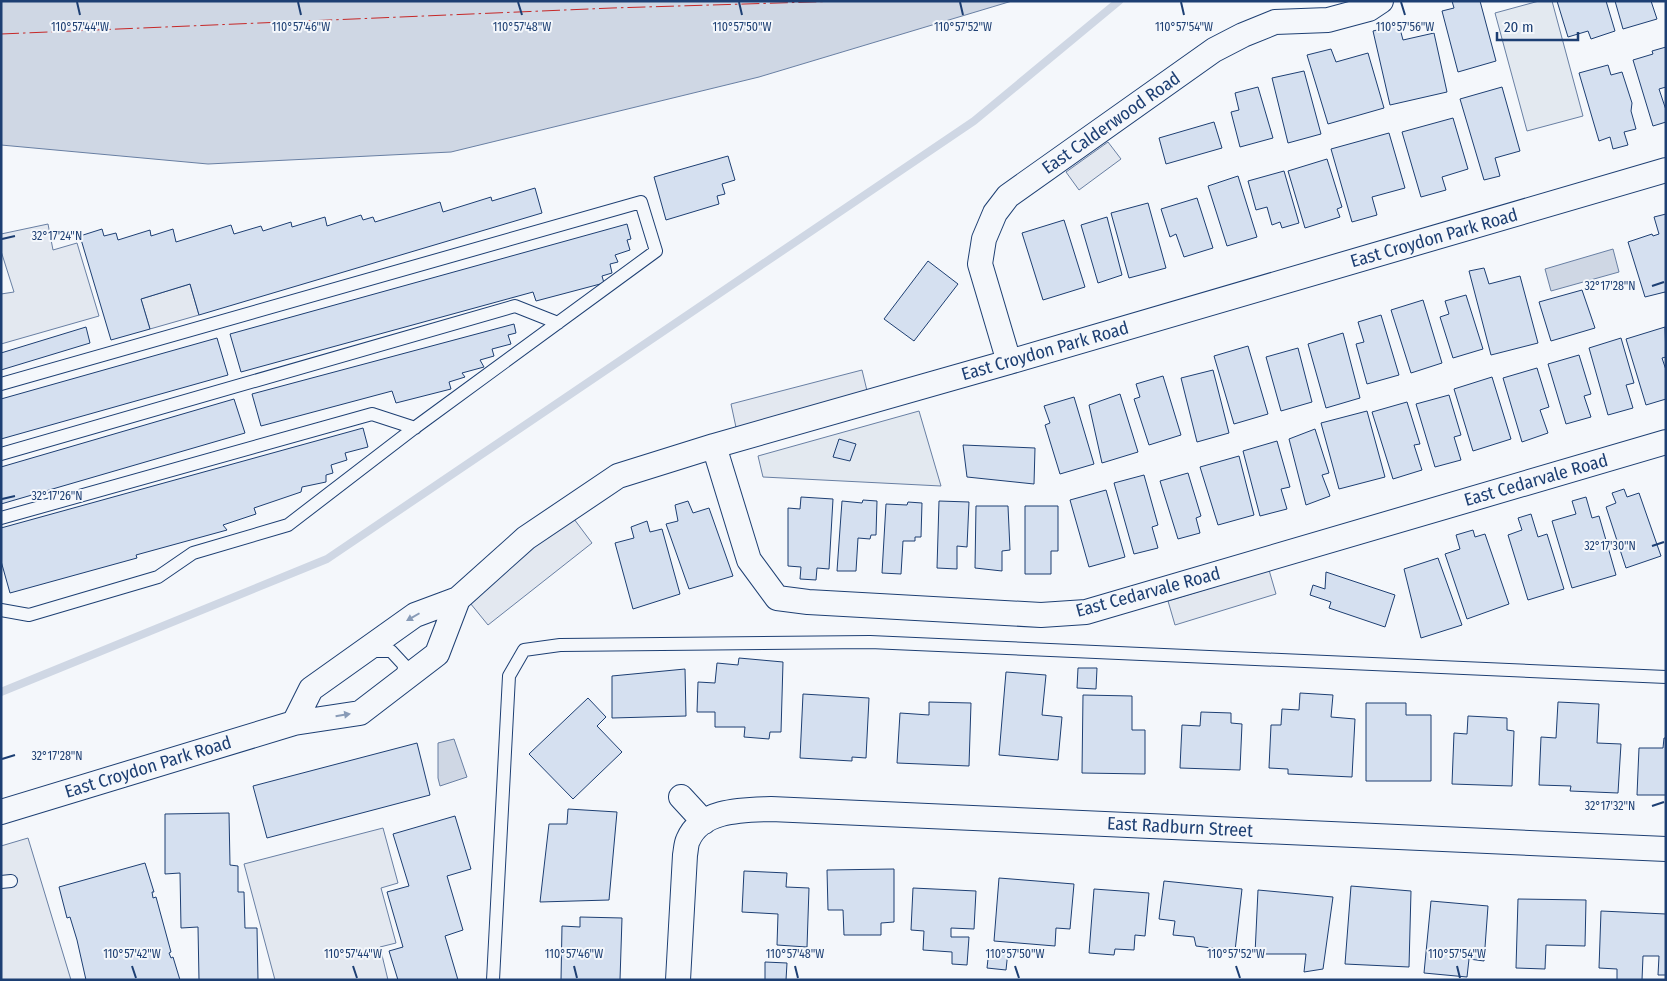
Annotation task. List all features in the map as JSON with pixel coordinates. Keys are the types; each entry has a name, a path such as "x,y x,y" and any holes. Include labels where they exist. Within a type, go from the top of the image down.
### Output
{"street":[{"name":"East Calderwood Road","path":"1010,362 980,264 984,239 994,213 1008,196 1214,50 1243,35 1275,22 1328,20 1369,9 1381,1"},
{"name":"East Croydon Park Road","path":"294,723 310,689 415,615 458,599 526,538 618,476 714,446 1010,362 1666,170"},
{"name":"East Cedarvale Road","path":"714,446 749,560 777,598 808,602 1042,615 1086,612 1666,442"},
{"name":"East Croydon Park Road","path":"1,812 294,723 360,713 437,654 458,599"},
{"path":"678,980 685,855 688,839 701,824 681,797"},
{"name":"East Radburn Street","path":"701,824 712,818 737,810 771,809 1666,849"}],"lane":[{"path":"1,384 641,202 656,251 415,428 288,525 193,553 158,577 28,615 1,610"},
{"path":"1,454 515,306 558,323"},
{"path":"1,518 372,414 415,428"},
{"path":"493,980 509,676 524,650 560,645 870,642 1666,677"},
{"path":"365,651 390,651 404,665 403,680"}],"shaded area":[{"path":"1,1 1012,1 759,77 451,152 208,164 1,145"},
{"path":"1539,1 1552,1 1583,116 1527,131 1495,13"},
{"path":"1108,142 1121,159 1079,190 1066,172"},
{"path":"48,224 53,250 77,243 99,316 1,344 1,294 14,292 1,251 1,234"},
{"path":"1613,249 1619,272 1551,291 1545,269"},
{"path":"190,284 199,315 150,329 141,299"},
{"path":"862,370 869,399 737,432 731,404"},
{"path":"919,411 941,486 763,477 758,456"},
{"path":"571,515 592,543 488,625 466,598"},
{"path":"1269,570 1276,594 1175,625 1168,601"},
{"path":"454,739 467,777 440,786 438,778 438,743"},
{"path":"383,828 398,883 381,888 396,943 380,947 388,980 275,980 244,864"},
{"path":"28,838 71,980 1,980 1,846"}],"building":[{"path":"1452,1 1480,1 1496,61 1458,72 1442,11 1454,8"},
{"path":"1557,1 1606,1 1615,31 1591,39 1588,31 1568,37"},
{"path":"1615,1 1651,1 1657,19 1623,29"},
{"path":"1399,25 1403,40 1434,33 1447,92 1390,105 1373,31"},
{"path":"1666,47 1666,87 1659,89 1666,110 1666,122 1653,126 1633,60 1653,54 1652,51"},
{"path":"1331,49 1336,62 1368,53 1384,108 1328,124 1307,55"},
{"path":"1608,65 1611,75 1622,72 1632,103 1631,111 1636,129 1624,132 1628,145 1613,149 1610,137 1599,141 1579,73"},
{"path":"1304,71 1321,134 1288,143 1272,78"},
{"path":"1258,87 1273,138 1240,147 1231,112 1239,110 1235,93"},
{"path":"1502,87 1520,151 1495,158 1500,176 1484,180 1460,99"},
{"path":"1453,118 1468,169 1442,177 1446,190 1421,197 1402,132"},
{"path":"1214,122 1222,148 1166,164 1159,138"},
{"path":"1389,133 1405,188 1372,197 1377,215 1352,222 1331,149"},
{"path":"728,156 735,180 722,184 725,194 717,196 719,204 666,220 654,177"},
{"path":"1327,159 1342,207 1337,209 1340,217 1305,228 1288,171"},
{"path":"1284,171 1299,223 1282,228 1280,222 1272,225 1267,207 1256,210 1248,181"},
{"path":"1238,176 1257,237 1227,246 1208,186"},
{"path":"535,188 542,213 199,315 190,284 141,299 150,329 111,340 80,236 102,229 104,236 116,233 118,240 150,230 151,236 173,229 176,242 231,225 234,234 261,226 263,231 291,222 292,227 325,217 327,226 361,215 363,220 373,217 375,222 440,202 443,212 491,197 492,201"},
{"path":"1197,198 1213,248 1184,257 1176,234 1170,237 1161,209"},
{"path":"1148,203 1166,268 1129,278 1111,213"},
{"path":"1666,214 1666,295 1665,292 1645,297 1628,242 1652,234 1653,236 1659,234 1654,217"},
{"path":"1107,217 1122,275 1098,283 1081,225"},
{"path":"1064,220 1085,287 1043,300 1022,233"},
{"path":"627,224 631,239 627,240 630,250 615,255 618,262 610,264 612,273 602,276 604,283 536,301 533,292 241,372 230,334"},
{"path":"928,261 958,284 914,341 884,319"},
{"path":"1484,268 1489,284 1520,276 1538,343 1491,355 1469,271"},
{"path":"1582,290 1595,328 1551,341 1539,302"},
{"path":"1466,295 1483,349 1453,358 1440,317 1449,314 1445,301"},
{"path":"1423,300 1442,363 1411,373 1391,310"},
{"path":"1381,315 1399,375 1367,384 1356,344 1364,342 1358,322"},
{"path":"514,324 516,333 508,335 511,344 492,349 494,356 480,360 484,367 462,373 465,377 449,382 451,389 396,403 392,391 261,426 252,394"},
{"path":"86,327 90,343 1,370 1,353"},
{"path":"1665,327 1666,357 1662,358 1666,370 1666,399 1646,405 1626,339"},
{"path":"1343,333 1360,398 1326,408 1308,344"},
{"path":"217,338 228,375 1,439 1,399"},
{"path":"1621,338 1634,383 1626,385 1633,408 1608,415 1589,348"},
{"path":"1248,346 1268,414 1234,424 1214,356"},
{"path":"1298,348 1312,402 1281,411 1266,357"},
{"path":"1579,355 1591,394 1584,396 1591,417 1566,424 1548,364"},
{"path":"1537,368 1549,407 1540,410 1548,433 1522,442 1503,378"},
{"path":"1213,370 1229,433 1197,442 1181,378"},
{"path":"1163,376 1181,435 1149,445 1134,399 1140,397 1136,384"},
{"path":"1492,377 1511,439 1473,451 1454,389"},
{"path":"1120,394 1138,452 1102,463 1089,405"},
{"path":"1449,395 1461,435 1454,437 1461,460 1435,467 1416,404"},
{"path":"1074,397 1094,464 1060,474 1045,425 1050,423 1044,406"},
{"path":"234,399 245,433 1,504 1,467"},
{"path":"1407,402 1420,444 1414,445 1422,470 1393,479 1372,412"},
{"path":"1367,411 1385,477 1339,489 1321,423"},
{"path":"363,428 368,447 345,453 347,460 331,465 333,473 326,475 326,482 302,487 301,492 254,508 256,514 223,525 227,530 136,555 137,558 10,593 1,561 1,528"},
{"path":"1315,429 1329,473 1322,475 1330,496 1306,505 1289,439"},
{"path":"839,439 856,444 850,461 833,457"},
{"path":"1277,441 1290,487 1281,489 1287,509 1260,516 1243,451"},
{"path":"963,445 1035,448 1034,484 967,477"},
{"path":"1239,456 1254,515 1218,525 1200,467"},
{"path":"1188,473 1201,516 1196,518 1200,533 1178,539 1160,481"},
{"path":"1144,475 1158,525 1152,527 1158,548 1134,554 1114,483"},
{"path":"1624,489 1627,497 1639,493 1661,556 1626,568 1606,507 1616,503 1612,493"},
{"path":"1106,490 1125,557 1089,567 1070,500"},
{"path":"801,497 833,499 829,569 817,568 816,580 800,579 801,567 788,566 788,508 800,509"},
{"path":"1586,497 1592,518 1599,516 1616,575 1572,588 1552,521 1576,514 1572,501"},
{"path":"863,500 877,501 876,535 871,535 870,539 858,538 856,571 837,571 842,501 862,503"},
{"path":"688,501 693,513 709,508 733,576 689,589 666,524 678,521 675,505"},
{"path":"939,501 969,502 967,547 957,546 957,569 937,568"},
{"path":"908,502 922,503 921,537 915,537 915,541 903,541 901,574 882,573 886,504 907,505"},
{"path":"976,506 1008,506 1010,550 1002,551 1002,571 975,568"},
{"path":"1025,506 1058,506 1058,551 1051,551 1051,574 1025,574"},
{"path":"1531,514 1538,537 1547,534 1564,589 1528,600 1508,535 1522,530 1518,518"},
{"path":"647,521 650,532 662,529 680,594 633,609 615,543 634,538 631,527"},
{"path":"1473,530 1475,537 1485,534 1509,604 1467,619 1445,554 1460,549 1456,535"},
{"path":"1438,558 1462,625 1421,638 1404,569"},
{"path":"1326,572 1395,595 1385,627 1329,608 1331,602 1310,595 1313,585 1325,589"},
{"path":"739,658 783,662 781,732 770,732 769,739 744,737 745,727 715,727 715,712 697,712 698,682 715,683 717,663 738,665"},
{"path":"1078,668 1097,668 1096,689 1077,688"},
{"path":"685,669 686,716 612,718 612,676"},
{"path":"1006,672 1046,675 1042,715 1062,717 1058,760 999,755"},
{"path":"1300,693 1333,695 1331,717 1355,719 1352,777 1288,774 1288,769 1269,768 1271,725 1281,725 1282,709 1299,710"},
{"path":"803,694 869,698 866,758 852,757 852,761 800,758"},
{"path":"1083,695 1132,696 1132,730 1145,730 1145,774 1082,773"},
{"path":"588,698 606,717 597,726 622,752 573,799 529,754"},
{"path":"929,702 971,703 969,766 897,763 900,713 929,715"},
{"path":"1558,702 1599,704 1597,743 1621,744 1618,793 1570,791 1571,786 1539,785 1541,737 1556,738"},
{"path":"1366,703 1406,703 1406,715 1431,715 1431,781 1366,781"},
{"path":"1201,712 1231,713 1231,723 1242,724 1240,770 1180,768 1182,725 1200,726"},
{"path":"1468,716 1507,718 1507,730 1514,731 1512,786 1452,784 1454,733 1467,734"},
{"path":"1664,738 1666,738 1666,795 1637,795 1639,748 1663,748"},
{"path":"417,743 430,795 267,838 253,786"},
{"path":"568,809 617,812 609,900 540,902 549,824 567,824"},
{"path":"229,813 230,865 238,866 238,892 244,892 245,928 257,928 258,980 199,980 198,927 181,928 180,873 165,874 165,814"},
{"path":"455,816 471,869 447,876 463,930 445,936 458,980 398,980 389,951 403,947 387,892 409,886 393,834"},
{"path":"145,863 154,892 152,892 153,898 156,897 171,952 169,953 171,958 173,957 180,980 86,980 77,940 70,917 67,918 59,887"},
{"path":"894,869 894,922 881,923 881,935 844,935 843,910 828,910 827,870"},
{"path":"744,871 787,873 786,887 809,888 807,947 777,945 778,914 742,912"},
{"path":"999,878 1074,884 1070,929 1056,928 1055,946 994,941"},
{"path":"1164,881 1242,889 1235,951 1196,946 1194,937 1173,935 1175,921 1159,919"},
{"path":"1351,886 1411,891 1409,967 1345,964"},
{"path":"913,888 976,891 974,929 951,928 951,937 969,937 967,965 952,964 952,952 923,950 924,931 911,930"},
{"path":"1094,889 1149,893 1145,936 1135,935 1134,950 1115,949 1114,955 1089,953"},
{"path":"1258,890 1333,897 1323,969 1304,972 1306,954 1255,954"},
{"path":"1518,899 1586,900 1585,946 1546,945 1545,969 1516,968"},
{"path":"1431,901 1488,906 1484,961 1469,959 1467,977 1424,973"},
{"path":"1601,911 1666,914 1666,975 1658,975 1659,956 1643,956 1642,980 1617,980 1617,969 1599,968"},
{"path":"580,917 622,918 620,980 561,980 562,926 580,927"},
{"path":"989,950 1008,951 1006,970 987,968"},
{"path":"765,962 787,963 786,980 765,980"}],"waterway":[{"path":"1,692 327,559 974,121 1119,1"}],"power":[{"path":"1,34 612,8 844,1"}]}
